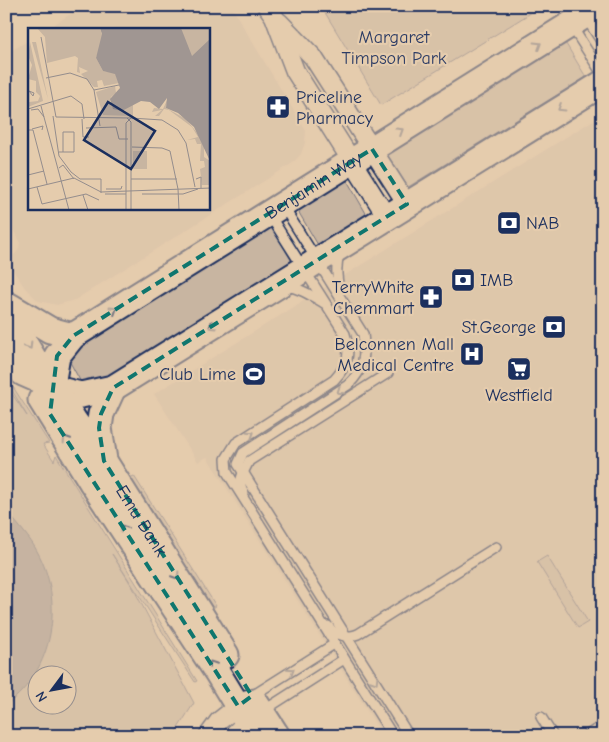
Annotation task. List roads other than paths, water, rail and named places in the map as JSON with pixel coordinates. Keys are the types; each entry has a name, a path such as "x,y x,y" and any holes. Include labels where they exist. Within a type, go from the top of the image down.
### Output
{"main road":[{"name":"Benjamin Way","path":"50,414 57,356 73,336 600,6"},
{"path":"23,373 64,391 81,395 113,388 603,83"},
{"path":"6,305 50,330 73,336"},
{"name":"Emu Bank","path":"23,373 248,718 277,736"},
{"name":"Emu Bank","path":"52,385 75,422 104,461 248,718"},
{"path":"104,461 99,428 101,414 113,388"}],"street":[{"path":"270,11 295,71 362,155 408,204"},
{"path":"270,11 313,56 362,155 387,217"},
{"name":"Emu Bank","path":"6,305 52,385"},
{"name":"Emu Bank","path":"6,343 23,373"},
{"path":"208,736 218,721 248,718"}],"lane":[{"path":"603,44 590,24 577,20 576,33 599,69 603,71"},
{"path":"276,210 310,265 326,305 345,334 349,352 342,371 334,380 236,443 226,459 227,472 334,646 394,736"},
{"path":"276,210 310,265 340,296 363,334 365,346 363,363 355,379 341,391 243,453 238,464 409,736"},
{"path":"340,296 336,272 339,254 345,243"},
{"path":"278,285 293,287 303,291 326,305"},
{"path":"376,622 358,634 350,636 330,630 240,488 240,479 249,461 388,373"},
{"path":"248,718 334,646 349,640 496,547"},
{"path":"248,718 341,661"},
{"path":"541,718 553,736"},
{"path":"586,736 603,725"}],"place":[{"name":"Priceline Pharmacy","path":"278,107"},
{"name":"NAB","path":"509,223"},
{"name":"IMB","path":"463,280"},
{"name":"TerryWhite Chemmart","path":"431,297"},
{"name":"St.George","path":"554,327"},
{"name":"Belconnen Mall Medical Centre","path":"472,354"},
{"name":"Westfield","path":"519,369"},
{"name":"Club Lime","path":"254,374"}],"park label":[{"name":"Margaret Timpson Park","path":"394,47"}]}
